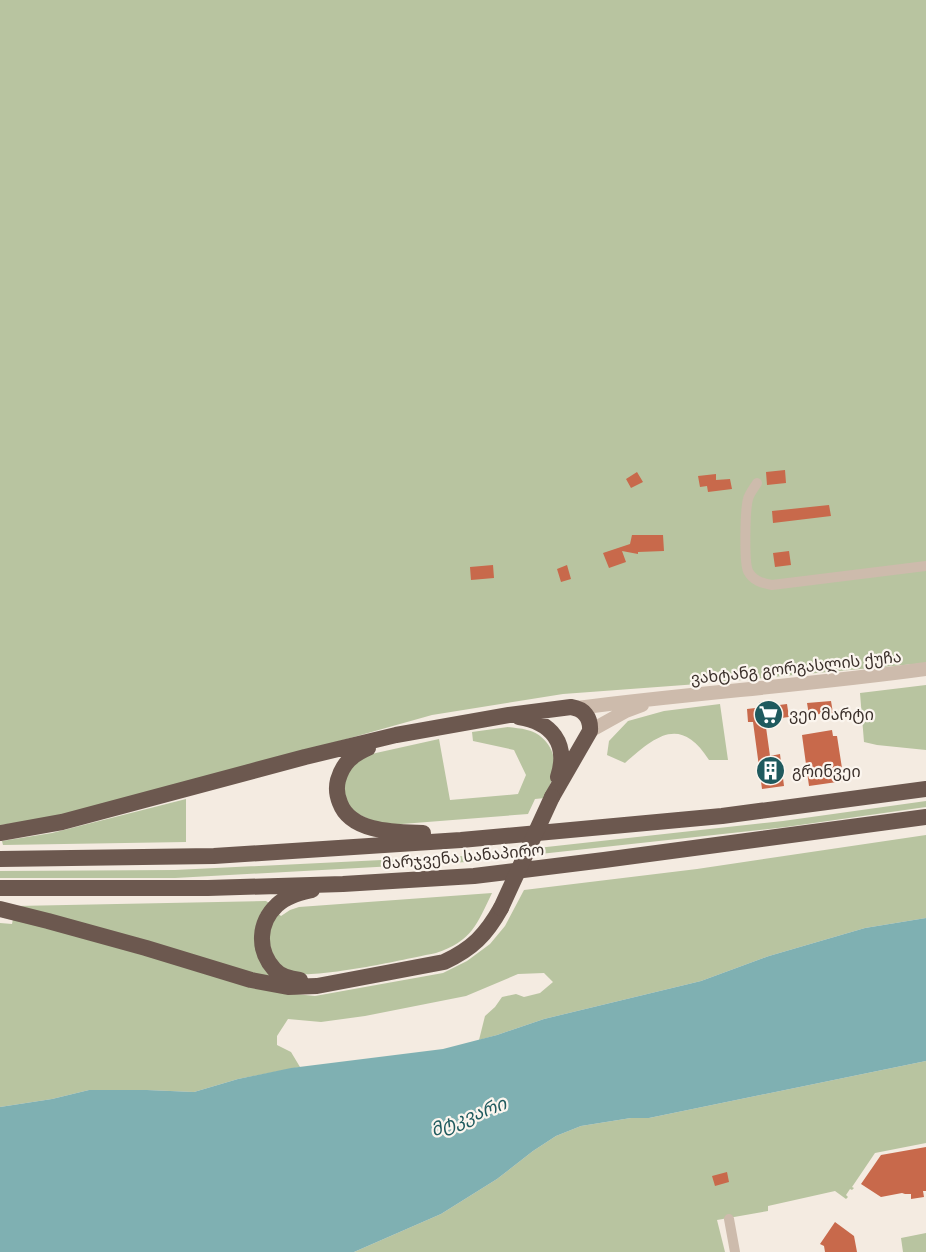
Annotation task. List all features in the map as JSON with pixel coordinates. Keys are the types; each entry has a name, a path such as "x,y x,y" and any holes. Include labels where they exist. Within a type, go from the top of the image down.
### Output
{"highway":[{"path":"552,798 562,754 551,726 557,712 571,708"},
{"path":"0,833 62,822 396,735 509,715 571,708 583,711 591,724 587,736 552,798 494,921 481,938 460,955 444,962 317,986 288,987 251,980 146,948 0,909"},
{"path":"509,715 540,722 565,745 575,746 587,736"},
{"path":"396,735 348,759 340,772 337,785 342,808 352,819 368,827 387,831 432,834 461,840"},
{"name":"მარჯვენა სანაპირო","path":"0,859 214,856 461,840 722,816 926,789"},
{"name":"მარჯვენა სანაპირო","path":"0,888 208,888 343,884 474,876 926,817"},
{"path":"340,982 301,981 288,978 275,970 264,953 261,935 266,918 279,903 298,893 343,884"}],"street":[{"path":"757,483 748,498 745,524 747,569 759,582 772,585 926,566"},
{"name":"ვახტანგ გორგასლის ქუჩა","path":"670,696 802,685 926,669"},
{"path":"571,708 670,696"},
{"path":"587,736 626,711 670,696"},
{"path":"729,1220 735,1252"}],"green space":[{"path":"0,0 926,0 926,663 563,694 432,715 76,815 0,825"},
{"path":"926,685 926,750 864,742 860,693"},
{"path":"720,704 728,760 709,760 698,746 678,734 668,734 658,738 625,763 607,755 609,741 628,721 664,711"},
{"path":"508,727 525,729 539,735 552,750 554,757 553,773 545,798 535,799 528,814 389,825 379,824 344,807 344,773 367,755 439,739 450,800 518,794 526,775 514,750 473,741 472,732"},
{"path":"186,799 186,842 3,845 2,841 52,833"},
{"path":"926,801 926,807 786,827 467,862 175,878 0,878 0,871 175,870 464,856 783,821"},
{"path":"926,835 926,918 865,928 769,956 701,981 544,1019 479,1040 485,1016 502,997 516,994 524,997 540,993 553,982 544,973 518,974 466,996 365,1016 321,1022 288,1019 277,1036 277,1045 291,1052 300,1067 238,1079 194,1092 89,1090 52,1099 0,1107 0,923 12,924 13,919 285,993 315,996 443,973 467,961 490,944 505,926 524,890 697,869"},
{"path":"492,893 477,922 466,937 436,953 334,972 296,974 285,971 269,953 269,926 277,913 281,916 299,907"},
{"path":"266,901 269,903 260,914 275,979 16,906"},
{"path":"926,1061 926,1143 875,1153 852,1187 854,1188 850,1189 846,1195 848,1197 846,1199 835,1191 768,1206 768,1211 717,1220 725,1252 354,1252 441,1214 497,1179 556,1136 581,1126 631,1118 649,1118"},
{"path":"926,1233 926,1252 903,1252 901,1238"}],"water":[{"name":"მტკვარი","path":"926,918 926,1061 649,1118 631,1118 581,1126 556,1136 497,1179 441,1214 354,1252 0,1252 0,1107 52,1099 89,1090 194,1092 238,1079 291,1068 443,1049 497,1035 544,1019 701,981 769,956 865,928"}],"building":[{"path":"785,470 786,483 767,485 766,472"},
{"path":"637,472 643,482 631,488 626,479"},
{"path":"716,474 716,480 730,479 732,489 708,492 707,486 700,487 698,476"},
{"path":"829,505 831,516 773,523 772,511"},
{"path":"632,535 663,535 664,551 638,552 638,554 622,551 626,562 609,568 603,553 630,544"},
{"path":"789,551 791,565 775,567 773,553"},
{"path":"493,565 494,578 471,580 470,567"},
{"path":"567,565 571,579 561,582 557,569"},
{"path":"831,701 833,713 809,715 807,703"},
{"path":"787,704 789,717 765,720 770,756 780,754 784,786 762,789 753,722 748,722 747,709"},
{"path":"832,730 833,736 837,736 844,781 809,786 802,735"},
{"path":"926,1147 924,1197 911,1199 911,1194 902,1193 881,1197 861,1184 881,1155"},
{"path":"727,1172 729,1182 715,1186 712,1176"},
{"path":"835,1222 854,1236 857,1252 825,1252 824,1246 820,1244"}],"place":[{"name":"ვეი მარტი","path":"768,714"},
{"name":"გრინვეი","path":"771,771"}]}
